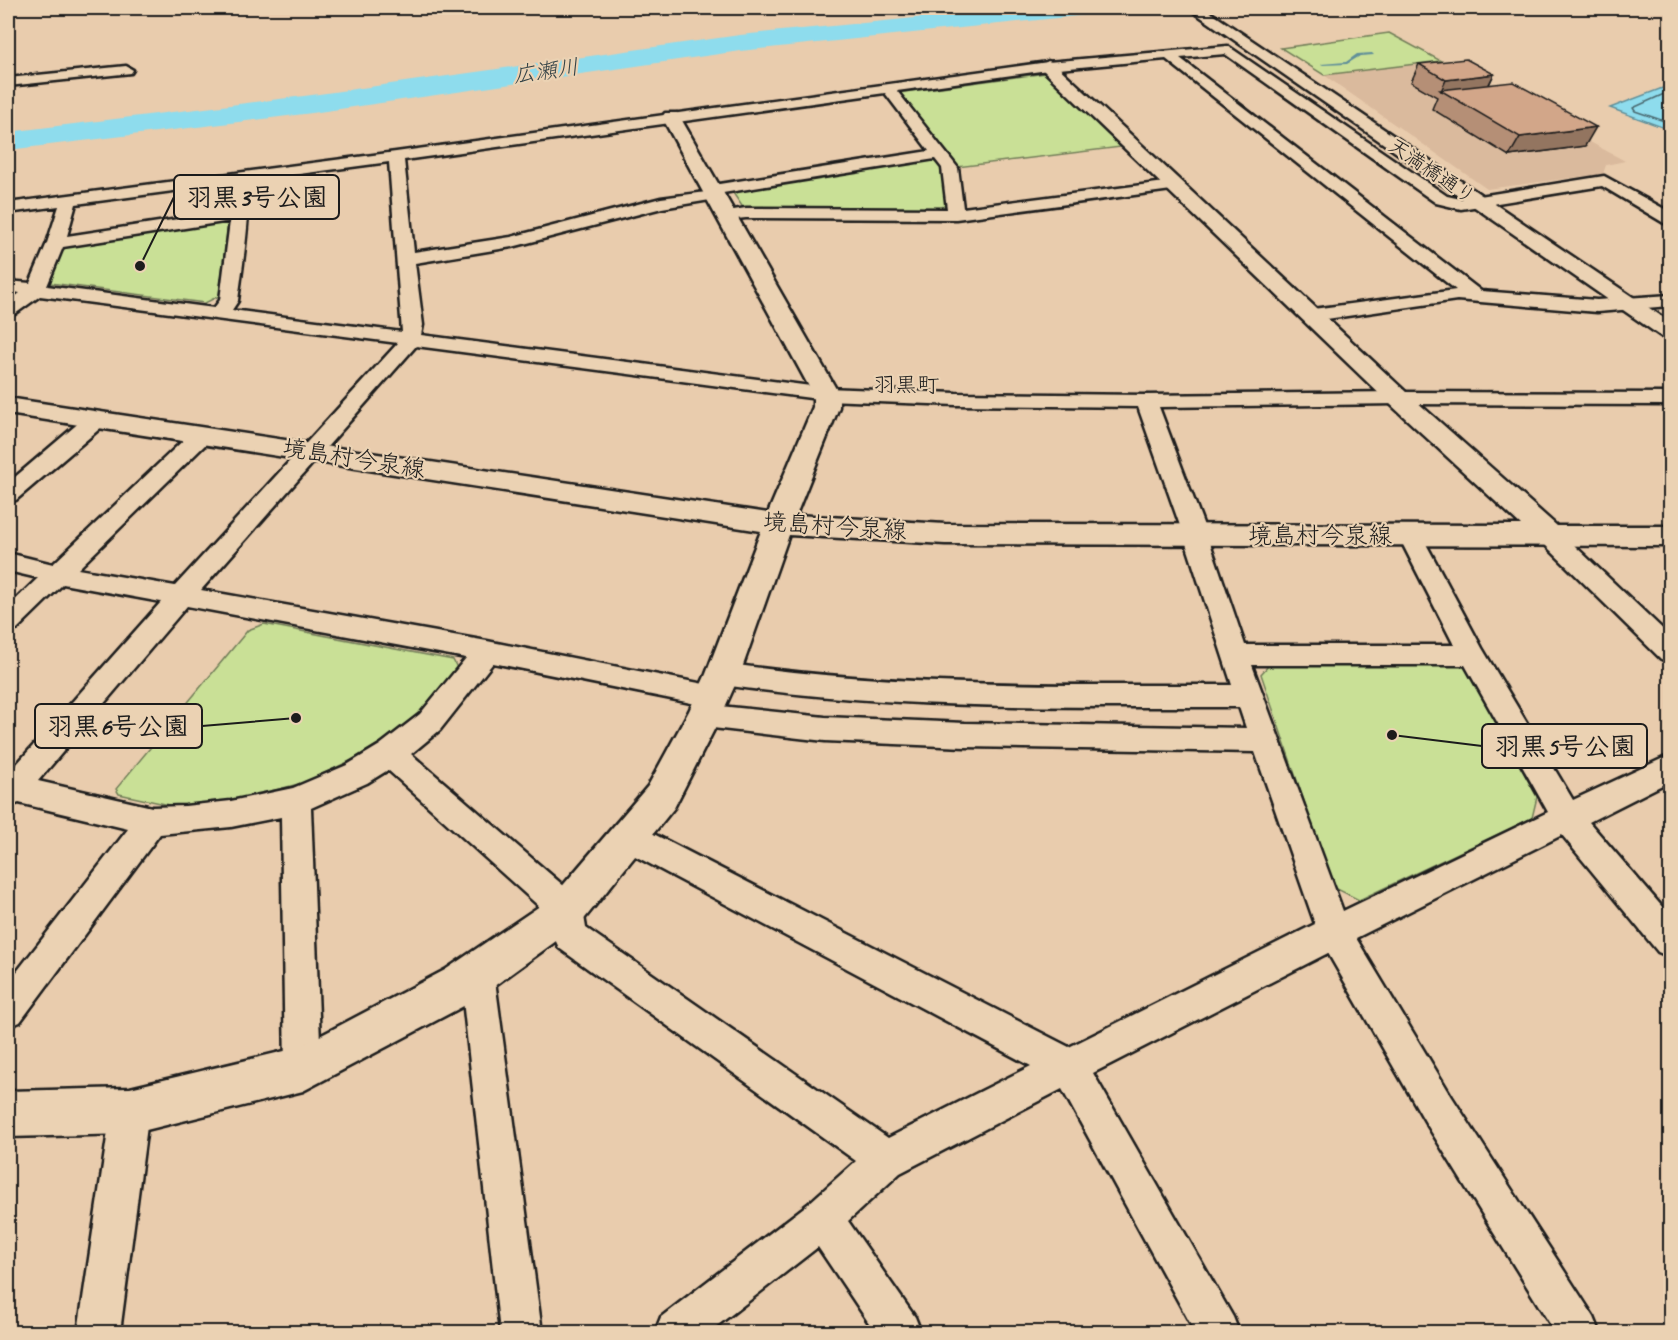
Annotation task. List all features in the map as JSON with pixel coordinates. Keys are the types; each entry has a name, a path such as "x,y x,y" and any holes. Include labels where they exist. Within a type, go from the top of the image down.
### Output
{"street":[{"name":"天満橋通り","path":"1195,8 1671,332"},
{"path":"8,208 396,157 1048,66 1228,50 1442,200 1461,204 1604,181 1671,219"},
{"path":"1168,55 1477,297"},
{"path":"1048,66 1398,398 1549,536 1671,652"},
{"path":"8,82 126,70"},
{"path":"888,88 950,168 956,214"},
{"path":"8,1114 130,1111 303,1070 459,985 567,910 661,797 714,695 778,524 826,407 826,394 671,117"},
{"path":"406,259 512,242 661,203 718,200 940,154"},
{"path":"396,157 413,325 411,339 9,790 152,821 185,820 231,814 296,801 357,774 390,754 430,722 487,651"},
{"path":"220,312 229,301 240,215 242,178"},
{"path":"718,200 746,213 956,214 1173,186"},
{"path":"8,310 37,289 56,243 69,201"},
{"path":"56,243 240,215"},
{"path":"8,285 826,394 956,399 1146,401 1398,398 1671,399"},
{"path":"1313,315 1456,295 1597,306 1671,301"},
{"path":"1146,401 1196,534 1249,696 1334,932 1439,1110 1579,1332"},
{"name":"境島村今泉線","path":"8,406 778,524 945,534 1671,537"},
{"path":"8,495 96,420"},
{"path":"8,622 201,436"},
{"path":"1410,536 1473,655 1567,818 1671,941"},
{"path":"8,562 58,574 487,651 714,695 825,729 1010,737 1265,740"},
{"path":"1237,655 1473,655"},
{"path":"714,695 786,685 925,694 1249,696"},
{"path":"390,754 567,910 571,937 886,1159"},
{"path":"676,1332 822,1218 886,1159 1334,932 1671,767"},
{"path":"296,801 303,1070"},
{"path":"8,1010 152,821"},
{"path":"629,837 1070,1067 1218,1332"},
{"path":"477,973 521,1332"},
{"path":"99,1332 130,1111"},
{"path":"822,1218 900,1332"}],"shaded area":[{"path":"1441,61 1625,161 1606,165 1603,174 1487,189 1324,75"}],"green space":[{"path":"1389,33 1441,61 1324,75 1281,48"},
{"path":"1046,73 1121,147 957,167 897,93"},
{"path":"929,160 941,164 946,205 936,210 744,209 731,190"},
{"path":"221,222 228,225 219,296 205,303 50,283 63,249 73,244"},
{"path":"264,624 453,660 459,672 434,705 401,730 354,759 306,782 238,800 179,807 119,794 116,789 248,630"},
{"path":"1449,661 1466,668 1537,797 1532,818 1359,900 1333,887 1261,674 1271,663"}],"water":[{"path":"1665,87 1670,89 1670,130 1610,108"}],"building":[{"path":"1466,59 1494,74 1446,80 1419,64"},
{"path":"1513,82 1596,127 1520,137 1440,90"}],"waterway":[{"name":"広瀬川","path":"8,141 312,104 740,43 1086,8"},
{"path":"1323,64 1347,63 1359,55 1372,54"}],"place":[{"name":"羽黒3号公園","path":"140,266"},
{"name":"羽黒6号公園","path":"296,718"},
{"name":"羽黒5号公園","path":"1392,735"}],"district":[{"name":"羽黒町","path":"906,385"}]}
